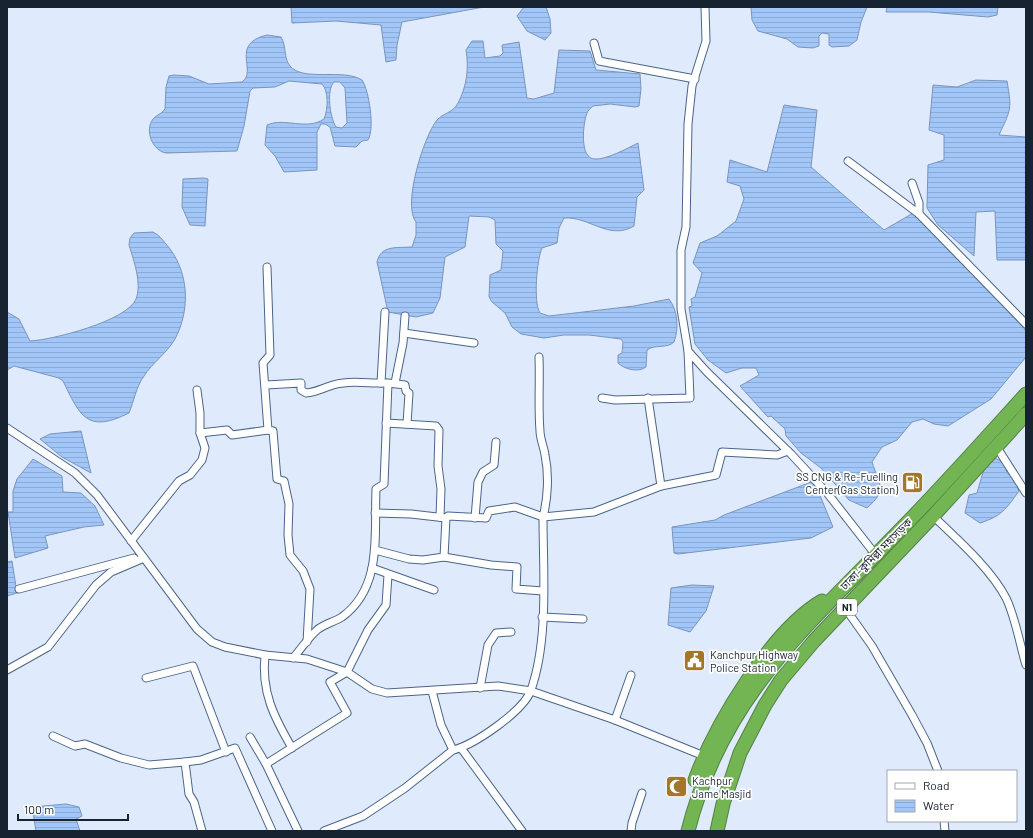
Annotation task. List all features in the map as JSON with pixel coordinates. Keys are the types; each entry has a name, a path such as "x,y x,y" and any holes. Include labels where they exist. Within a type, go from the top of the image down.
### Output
{"highway":[{"name":"ঢাকা–কুমিল্লা মহাসড়ক","path":"688,831 699,792 717,750 740,708 769,669 836,594 904,526 1026,394"},
{"name":"ঢাকা–কুমিল্লা মহাসড়ক","path":"717,831 723,804 740,753 765,705 798,659 933,516 1026,414"},
{"name":"N1","path":"679,831 691,789 704,756 727,711 759,665 778,641 812,607 836,594"}],"street":[{"path":"602,398 615,400 690,398 688,351 682,309 681,250 686,227 688,124 692,86 706,41 705,7"},
{"path":"594,43 599,62 695,79"},
{"path":"848,161 919,214 1026,324"},
{"path":"912,183 919,203 919,214"},
{"path":"267,267 270,354 263,364 266,385 268,430"},
{"path":"293,658 317,630 342,617 360,600 368,584 375,550 376,489 384,484 388,383 385,312"},
{"path":"388,383 404,333 405,316"},
{"path":"404,333 474,343"},
{"path":"688,351 707,372 788,451 828,494 875,554"},
{"path":"324,831 363,816 405,788 453,750 461,748 491,731 524,701 531,691 540,646 543,591 543,517 546,504 548,476 546,456 540,433 538,397 539,357"},
{"path":"266,385 301,383 301,390 306,393 316,392 330,386 348,383 388,383 405,385 406,391 409,393 407,424"},
{"path":"131,541 179,481 190,475 202,460 205,448 200,433 200,412 196,390"},
{"path":"648,398 661,486"},
{"path":"386,423 436,426 439,430 438,466 443,518 444,557"},
{"path":"7,428 74,473 97,495 197,629 212,642 225,647 265,655 307,660 348,672 372,689 388,693 498,686 531,691 615,720 704,756"},
{"path":"200,433 227,430 232,435 268,430 273,431 276,479 284,481 289,504 288,535 290,555 303,571 310,589 307,642"},
{"path":"475,518 478,482 483,472 494,465 496,442"},
{"path":"996,446 1026,492"},
{"path":"375,513 411,514 443,518 448,516 486,518 489,511 515,507 543,517 594,512 661,486 716,475 722,452 777,455 788,451"},
{"path":"933,516 964,546 1000,589 1013,614 1026,665"},
{"path":"375,550 409,559 423,560 444,557 491,565 517,567 516,589 543,591"},
{"path":"19,589 143,557"},
{"path":"7,670 48,647 96,585 111,572 143,557"},
{"path":"372,568 388,575 434,590"},
{"path":"266,764 347,713 330,682 348,672 368,630 386,605 388,575"},
{"path":"845,608 872,646 912,715 927,743 938,770"},
{"path":"542,618 583,619"},
{"path":"480,688 488,645 496,633 511,632"},
{"path":"265,655 263,673 265,689 279,726 292,748"},
{"path":"146,678 193,666 226,752"},
{"path":"615,720 631,675"},
{"path":"432,691 441,725 453,750"},
{"path":"53,736 75,746 85,744 121,758 148,766 201,760 235,748 272,831"},
{"path":"250,737 266,764 298,831"},
{"path":"461,748 522,831"},
{"path":"185,762 189,794 194,802 202,831"},
{"path":"631,831 632,823 642,793"}],"water":[{"path":"291,7 484,7 402,22 397,45 396,60 386,62 381,25 336,21 292,23"},
{"path":"524,7 546,7 550,19 551,33 545,40 527,31 517,16"},
{"path":"751,7 867,7 861,22 857,40 849,46 832,47 829,45 829,34 822,33 819,36 819,46 813,48 798,47 787,39 758,31 752,20"},
{"path":"887,7 998,7 997,15 988,17 929,12 886,12"},
{"path":"267,35 281,37 288,63 296,71 313,74 345,75 362,80 369,100 371,119 370,135 368,140 362,141 356,147 335,146 330,127 325,124 321,124 317,132 317,170 284,172 275,156 265,145 267,125 281,122 310,124 317,122 324,119 327,106 326,91 322,84 289,81 275,87 253,88 250,91 244,126 237,151 166,153 157,149 151,140 149,129 153,119 165,109 166,87 169,76 189,76 209,84 242,82 246,77 247,71 247,51 249,45 256,39","holes":["334,82 340,82 345,88 347,123 342,128 336,127 332,117 330,104 330,91 332,86"]},
{"path":"472,41 483,41 485,58 500,56 503,53 502,45 519,42 527,98 534,99 554,93 559,50 590,51 596,70 640,74 641,89 639,106 635,107 610,104 593,106 587,113 584,124 584,147 586,153 595,159 611,156 638,143 644,190 637,197 634,226 625,230 607,230 573,218 564,218 559,228 557,243 542,248 537,270 536,290 540,313 549,316 634,306 669,299 676,314 676,337 674,342 671,344 650,348 647,350 646,367 643,369 631,370 618,363 618,355 622,353 623,342 621,339 589,335 564,335 544,338 521,334 512,327 505,313 492,302 489,297 490,275 501,270 503,251 496,244 495,220 489,217 469,216 465,247 445,257 440,298 433,313 416,317 388,312 377,262 382,253 390,248 412,247 416,235 416,222 412,213 412,201 416,171 426,140 432,128 437,120 456,106 461,97 466,77 466,50"},
{"path":"976,80 1007,81 1010,104 1006,120 999,135 1026,137 1026,260 997,260 995,211 976,212 974,256 938,225 927,208 928,165 944,160 944,135 929,130 933,85 957,87"},
{"path":"784,105 817,110 811,167 884,230 915,212 1024,328 1026,332 1026,357 991,399 948,426 934,424 923,419 912,422 897,440 882,447 872,462 879,483 880,492 874,502 867,508 849,500 821,468 801,453 786,436 785,429 771,416 768,417 740,386 759,375 756,368 742,368 726,373 708,360 695,344 689,307 692,306 691,299 695,297 702,273 693,263 700,243 717,236 736,221 744,199 740,186 727,182 730,160 767,172"},
{"path":"183,179 208,179 205,226 190,225 182,207"},
{"path":"153,232 159,236 174,254 179,266 185,290 184,315 175,339 141,380 129,413 103,422 94,421 87,418 80,412 63,381 59,378 14,366 7,370 7,312 19,319 30,341 71,333 104,322 119,315 130,307 136,299 138,293 138,280 129,245 130,238 134,233"},
{"path":"81,431 91,473 62,457 40,439 50,434"},
{"path":"994,458 1004,462 1007,473 1015,479 1019,491 1011,503 999,515 980,523 965,513 969,495 977,493 986,462"},
{"path":"33,459 62,476 63,492 81,493 95,506 104,525 84,527 45,536 48,548 15,558 8,512 13,512 13,491 17,479"},
{"path":"814,481 833,527 811,538 678,554 674,553 672,527 715,520 724,515"},
{"path":"12,561 17,593 7,596 7,562"},
{"path":"692,585 714,586 706,611 690,632 668,625 671,588"},
{"path":"66,804 79,807 82,816 76,819 80,831 36,831 32,807"}],"place":[{"name":"SS CNG & Re-Fuelling Center(Gas Station)","path":"913,483"},
{"name":"Kanchpur Highway Police Station","path":"695,661"},
{"name":"Kachpur Jame Masjid","path":"676,787"}]}
